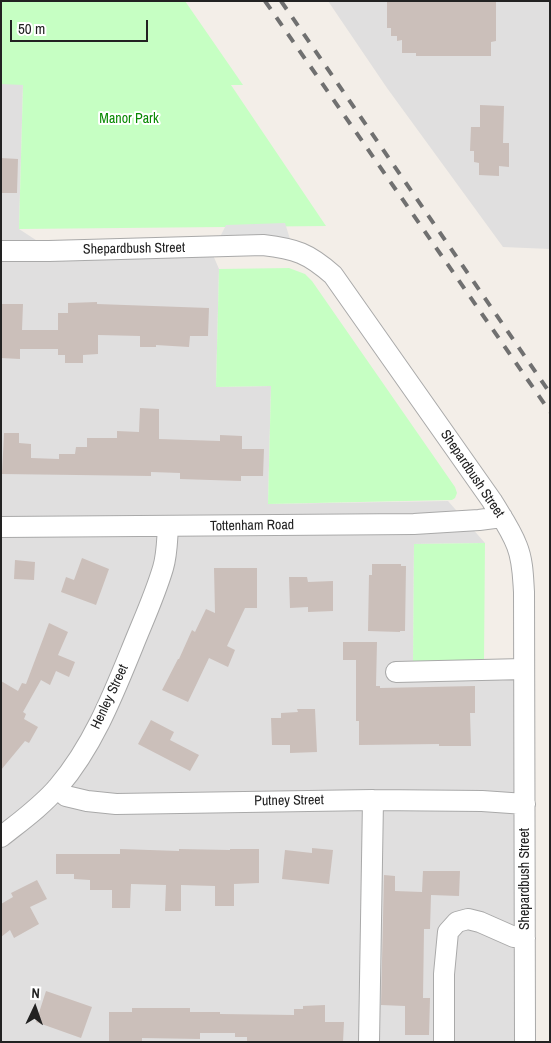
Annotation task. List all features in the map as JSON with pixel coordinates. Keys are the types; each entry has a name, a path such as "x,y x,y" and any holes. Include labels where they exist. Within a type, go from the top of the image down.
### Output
{"street":[{"name":"Shepardbush Street","path":"1,251 263,246 282,247 308,256 333,275 492,501 517,545 523,573 525,1042"},
{"name":"Tottenham Road","path":"1,527 414,524 502,517"},
{"name":"Henley Street","path":"1,837 47,799 82,756 112,698 142,624 163,567 168,527"},
{"path":"396,672 524,669"},
{"name":"Putney Street","path":"57,788 66,796 87,801 116,804 373,800 524,804"},
{"path":"369,1042 373,800"},
{"path":"444,1042 444,974 448,932 457,922 468,919 480,922 514,937 526,938"}],"shaded area":[{"path":"328,1 550,1 550,249 503,247 387,88"},
{"path":"1,84 23,84 19,229 65,259 213,255 219,269 216,387 271,386 268,504 448,501 485,543 414,544 413,662 519,659 519,1042 1,1042"},
{"path":"285,223 290,239 219,239 226,225"}],"green space":[{"name":"Manor Park","path":"1,1 185,1 243,85 231,85 326,226 19,229 23,85 1,84"},
{"path":"289,268 305,274 312,281 455,487 457,493 455,498 452,500 268,504 271,386 216,387 219,269"},
{"path":"485,543 484,660 413,662 414,544"}],"building":[{"path":"387,1 496,1 496,41 491,42 491,56 416,56 416,53 402,53 402,40 397,41 397,36 391,36 391,28 387,28"},
{"path":"480,105 504,106 503,143 509,143 509,167 499,166 499,176 479,175 479,163 474,162 474,151 470,151 471,127 480,127"},
{"path":"1,158 18,159 17,193 1,193"},
{"path":"97,302 97,304 209,308 208,336 190,336 189,347 156,345 156,347 140,347 140,336 98,335 98,354 83,355 83,363 65,363 65,355 58,355 58,349 20,349 20,359 1,358 1,304 23,304 22,330 58,330 58,313 68,313 68,303"},
{"path":"140,408 159,409 159,439 220,441 220,435 242,436 242,449 264,449 263,476 241,476 241,481 180,479 180,473 151,472 151,476 2,474 4,433 19,433 19,443 31,444 31,458 59,459 59,454 75,454 76,447 87,447 87,438 117,438 117,431 139,432"},
{"path":"82,558 109,569 96,605 61,592 66,577 74,580"},
{"path":"15,560 35,562 34,580 14,579"},
{"path":"372,564 401,564 401,566 406,566 405,631 368,631 369,575 372,575"},
{"path":"214,568 257,568 257,608 245,608 227,646 235,650 228,667 209,658 188,702 162,690 192,630 195,632 206,609 215,613"},
{"path":"289,577 307,577 308,582 333,581 333,611 308,612 308,607 290,608"},
{"path":"49,623 68,632 58,655 75,662 69,677 56,671 50,685 41,680 23,712 26,714 24,719 38,727 29,743 25,741 1,770 1,681 18,691 22,683 26,684"},
{"path":"343,642 377,642 376,686 380,686 380,688 475,686 475,713 470,713 471,746 439,746 439,744 359,745 359,721 356,721 356,660 343,660"},
{"path":"297,709 315,709 317,752 290,753 290,745 272,745 271,718 281,718 281,713 298,712"},
{"path":"151,720 174,732 170,740 199,755 190,771 138,744"},
{"path":"312,848 333,850 329,884 282,879 285,850 312,853"},
{"path":"120,849 179,851 179,849 259,849 259,883 234,884 234,906 215,906 215,886 181,885 181,911 165,911 166,885 131,884 130,908 112,908 112,890 90,890 90,880 74,879 74,874 56,874 56,854 120,854"},
{"path":"423,871 460,871 459,896 431,895 430,929 424,929 423,998 430,998 429,1035 405,1035 405,1006 381,1005 384,875 395,876 395,891 422,892"},
{"path":"37,880 47,899 30,907 39,924 14,938 10,930 1,937 1,904 13,897 11,893"},
{"path":"46,991 92,1007 81,1038 36,1022"},
{"path":"325,1005 325,1022 344,1022 343,1042 247,1041 247,1037 235,1037 235,1033 200,1033 200,1039 142,1038 142,1042 109,1042 109,1012 132,1012 132,1008 190,1008 190,1012 294,1015 294,1009 303,1009 303,1006"}],"railway":[{"path":"265,1 550,412"},
{"path":"281,1 550,393"}]}
